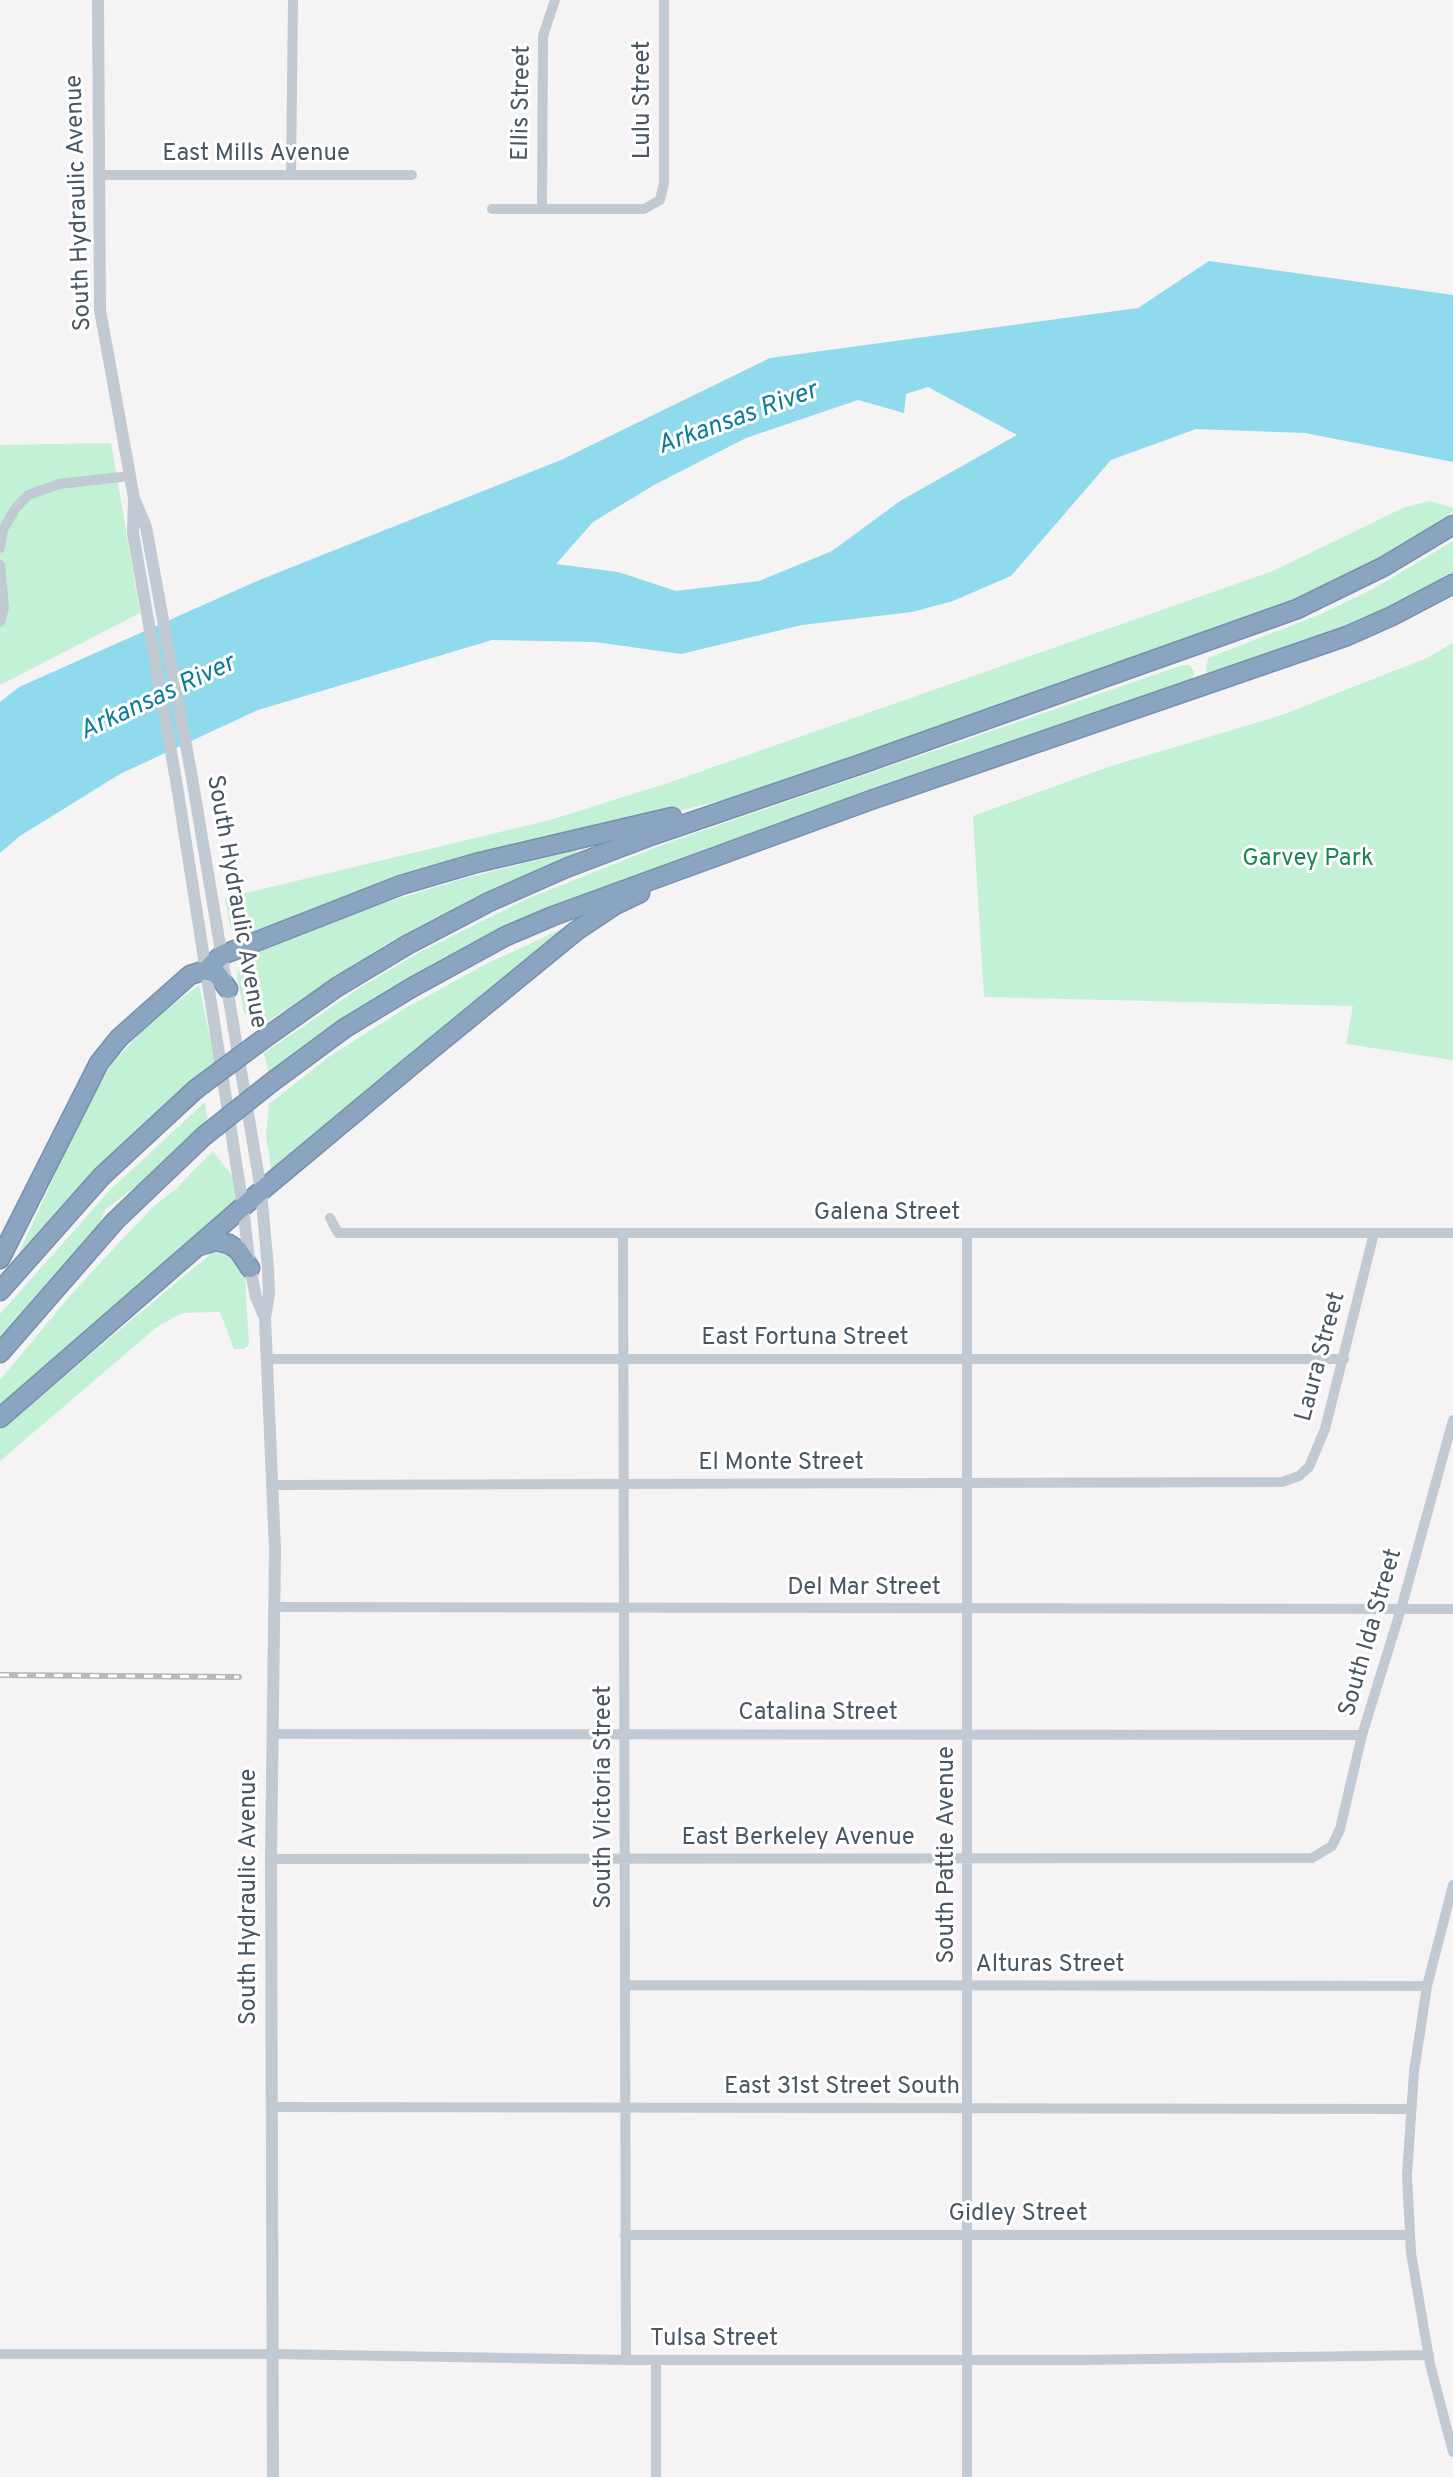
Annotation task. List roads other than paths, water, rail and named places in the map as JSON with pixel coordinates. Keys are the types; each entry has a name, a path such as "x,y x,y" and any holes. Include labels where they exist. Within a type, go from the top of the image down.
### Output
{"highway":[{"path":"0,1291 102,1176 196,1089 337,987 407,945 489,902 595,857 1297,609 1383,567 1453,525"},
{"path":"0,1353 115,1221 204,1136 345,1028 506,936 604,895 1347,636 1453,584"},
{"path":"0,1259 99,1063 119,1038 190,975 206,970 222,955 401,885 476,863 773,794"},
{"path":"0,1418 261,1191 576,931 615,905 753,842"},
{"path":"206,970 217,974 228,989"},
{"path":"199,1246 216,1241 229,1244 238,1250 250,1268"}],"street":[{"name":"South Hydraulic Avenue","path":"98,0 100,310 134,498 133,533 177,786 250,1268 256,1297 265,1318"},
{"path":"291,174 293,0"},
{"name":"Ellis Street","path":"542,208 543,36 555,0"},
{"name":"Lulu Street","path":"542,208 644,209 660,200 664,183 664,0"},
{"name":"East Mills Avenue","path":"99,175 412,175"},
{"path":"492,209 542,208"},
{"path":"0,548 3,530 15,509 28,495 59,484 130,476"},
{"name":"South Hydraulic Avenue","path":"134,498 146,527 157,583 228,989 261,1191 269,1294 265,1318 273,1485 274,1607 271,1859 273,2477"},
{"path":"0,565 4,608 0,622"},
{"name":"Galena Street","path":"330,1218 338,1233 1453,1233"},
{"name":"South Pattie Avenue","path":"967,1233 967,2477"},
{"name":"Laura Street","path":"1290,1480 1304,1473 1325,1429 1374,1233"},
{"name":"South Victoria Street","path":"623,1235 626,2360"},
{"name":"East Fortuna Street","path":"267,1359 1344,1359"},
{"name":"South Ida Street","path":"1323,1852 1332,1846 1340,1829 1362,1735 1401,1609 1453,1420"},
{"name":"El Monte Street","path":"273,1485 968,1484 1290,1480"},
{"name":"Del Mar Street","path":"274,1607 1453,1609"},
{"name":"Catalina Street","path":"273,1734 1362,1735"},
{"name":"East Berkeley Avenue","path":"271,1859 1303,1859 1323,1852"},
{"path":"1453,1885 1427,1986 1414,2072 1407,2175 1411,2253 1429,2355 1453,2452"},
{"name":"Alturas Street","path":"625,1985 1427,1986"},
{"name":"East 31st Street South","path":"273,2107 1411,2109"},
{"name":"Gidley Street","path":"625,2235 1410,2235"},
{"name":"Tulsa Street","path":"0,2354 274,2354 626,2360 1429,2355"},
{"path":"656,2360 656,2477"}],"water":[{"name":"Arkansas River","path":"1209,261 1453,295 1453,462 1305,433 1196,429 1111,460 1011,576 953,601 912,612 802,625 681,654 595,642 492,640 258,710 120,774 20,836 0,853 0,702 19,687 257,581 561,460 770,358 1138,308","holes":["928,387 1017,435 900,501 832,551 759,581 676,591 618,572 556,564 593,522 654,485 746,438 858,400 904,413 906,394"]}],"railway":[{"path":"0,1675 239,1677"}],"park label":[{"name":"Garvey Park","path":"1308,860"}]}
